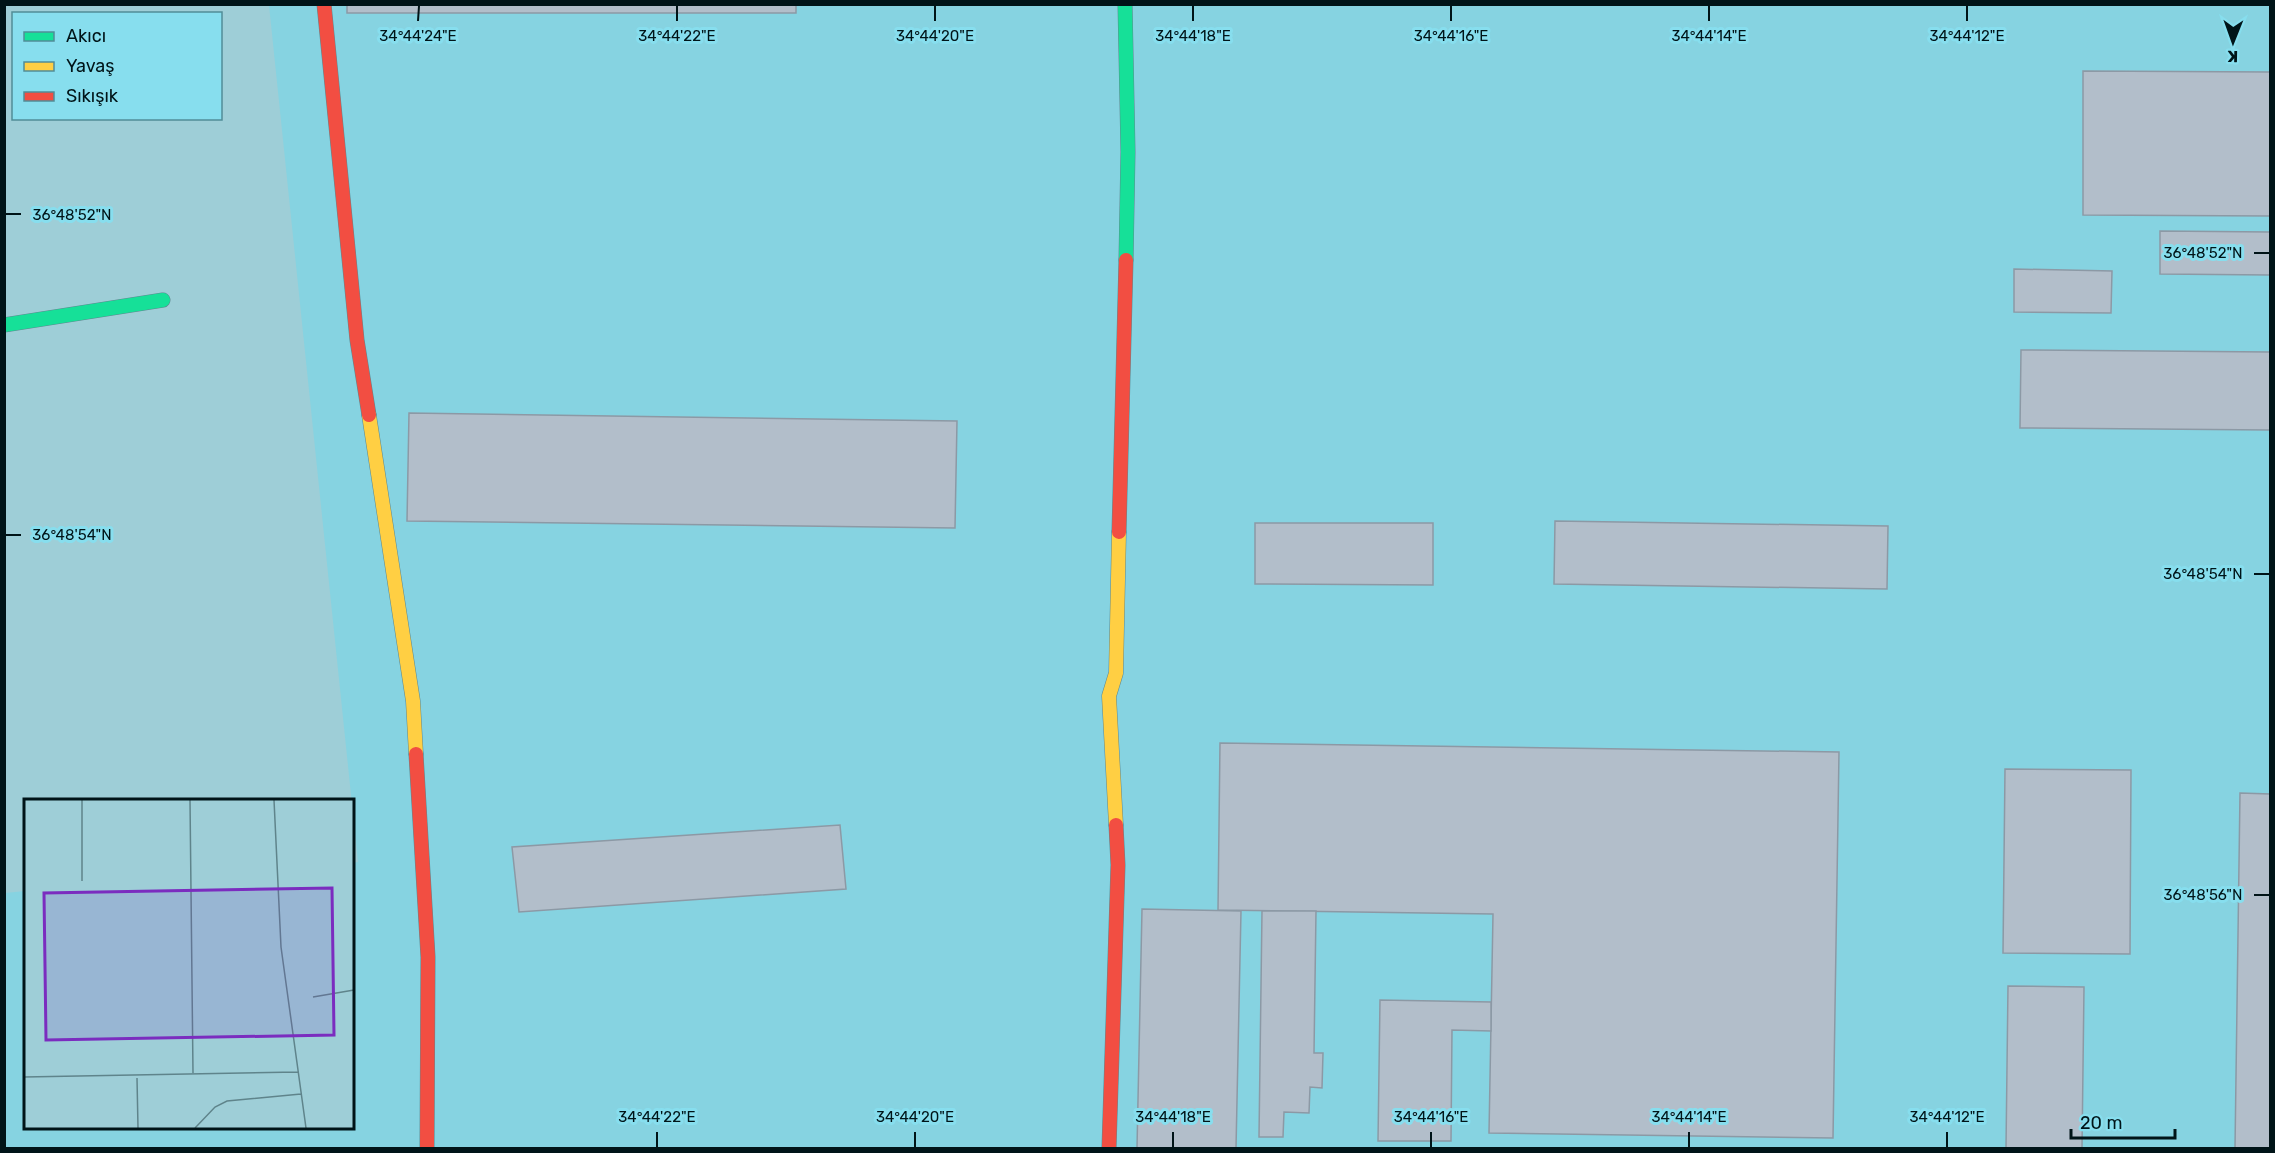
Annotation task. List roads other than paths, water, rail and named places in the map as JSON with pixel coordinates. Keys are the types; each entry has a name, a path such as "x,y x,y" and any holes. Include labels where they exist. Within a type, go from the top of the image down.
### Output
{"street":[{"path":"324,4 357,340 413,701 428,957 427,1149"},
{"path":"1109,1149 1118,865 1109,696 1116,673 1128,152 1125,4"},
{"path":"4,325 163,300"}]}
